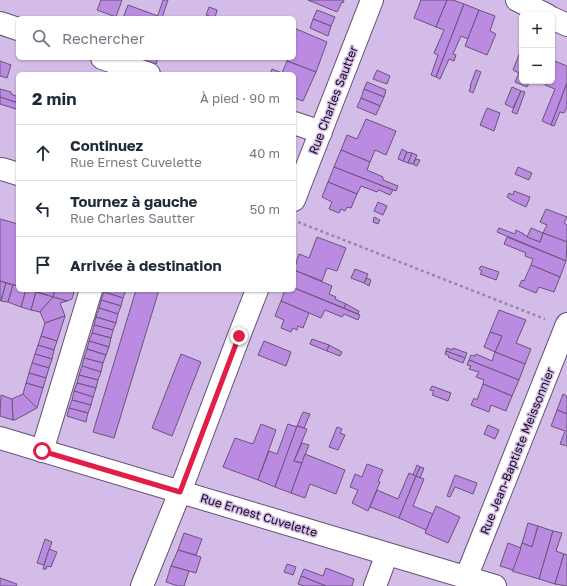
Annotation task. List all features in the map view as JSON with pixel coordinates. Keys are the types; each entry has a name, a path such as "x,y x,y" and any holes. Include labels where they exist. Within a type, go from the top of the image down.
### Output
{"street":[{"name":"Rue Charles Sautter","path":"296,195 372,0"},
{"path":"517,0 541,12"},
{"path":"555,19 567,25"},
{"path":"0,23 16,28"},
{"path":"108,60 143,72"},
{"path":"296,124 320,132"},
{"path":"42,451 90,292"},
{"path":"142,586 257,292"},
{"name":"Rue Jean-Baptiste Meissonnier","path":"466,578 567,326"},
{"name":"Rue Ernest Cuvelette","path":"0,438 494,586"},
{"path":"375,586 387,554"}],"path":[{"path":"296,221 567,326"}],"building":[{"path":"101,0 122,0 116,16 97,10"},
{"path":"163,0 168,0 163,16 158,16"},
{"path":"308,0 344,0 337,12"},
{"path":"421,0 447,0 436,27 414,18"},
{"path":"447,0 453,0 464,4 436,77 431,75 438,55 434,53 444,30 436,27"},
{"path":"464,4 479,10 468,39 461,36 453,54 456,55 454,61 449,59 440,79 436,77"},
{"path":"128,5 158,16 124,16"},
{"path":"209,7 217,10 216,16 206,15"},
{"path":"317,10 335,17 331,26 313,19"},
{"path":"479,10 495,16 490,31 496,34 487,55 465,46"},
{"path":"313,19 331,26 328,36 310,28"},
{"path":"296,29 327,42 316,72 287,61 296,60"},
{"path":"519,55 519,73 513,70"},
{"path":"145,60 157,60 156,64"},
{"path":"0,61 11,65 7,78 0,76"},
{"path":"287,61 316,72 303,101 296,99 296,72 282,72"},
{"path":"555,61 567,66 567,83 551,125 542,121 555,89 545,85 555,84"},
{"path":"272,69 280,72 271,72"},
{"path":"377,70 390,76 387,84 373,79"},
{"path":"476,70 481,72 473,93 469,91"},
{"path":"519,73 519,84 515,82"},
{"path":"367,82 386,90 384,97 364,89"},
{"path":"567,83 567,107 564,113 560,112 554,126 551,125"},
{"path":"520,84 528,84 527,87"},
{"path":"512,87 521,91 513,108 505,104"},
{"path":"0,89 11,92 11,94 16,96 16,102 0,97"},
{"path":"364,89 384,97 380,106 361,98"},
{"path":"521,91 525,92 517,114 512,112"},
{"path":"0,97 16,102 16,109 0,104"},
{"path":"361,98 380,106 376,115 357,107"},
{"path":"487,108 500,113 494,131 480,125"},
{"path":"366,119 396,131 386,155 375,150 370,162 341,150 347,135 357,139"},
{"path":"402,149 407,152 403,161 398,159"},
{"path":"341,150 370,162 367,170 383,177 383,180 398,186 396,191 334,167"},
{"path":"407,152 412,153 408,163 403,161"},
{"path":"412,153 417,155 413,164 408,163"},
{"path":"416,159 420,160 417,166 413,164"},
{"path":"334,167 393,190 390,195 379,190 377,192 361,186 357,194 328,182"},
{"path":"518,167 532,173 529,180 515,174"},
{"path":"328,182 357,194 351,208 347,207 345,211 341,209 339,213 329,209 332,202 322,197"},
{"path":"514,191 530,197 526,207 507,197 509,193 513,195"},
{"path":"378,202 387,206 383,215 374,211"},
{"path":"546,209 567,217 564,223 567,225 567,242 543,233 547,225 540,222"},
{"path":"374,217 380,220 378,224 373,222"},
{"path":"0,219 16,223 16,285 0,281"},
{"path":"499,228 515,234 516,230 540,242 543,233 567,242 566,261 497,232"},
{"path":"531,228 543,233 540,242 527,237"},
{"path":"317,237 346,248 337,271 327,268 322,281 296,271 296,264 299,254 309,258"},
{"path":"507,237 566,261 560,277 531,265 533,259 525,256 526,253 504,244"},
{"path":"531,265 560,277 554,292 539,287 536,293 519,286 522,280 524,281"},
{"path":"481,266 499,272 496,280 480,274 482,271 479,269"},
{"path":"355,269 368,274 364,283 351,278"},
{"path":"296,271 332,286 329,294 336,297 335,299 346,304 344,308 296,289"},
{"path":"367,278 371,280 369,286 364,283"},
{"path":"0,281 6,283 1,301 0,300"},
{"path":"6,283 13,285 8,302 1,301"},
{"path":"13,285 16,286 16,292 25,292 21,307 8,302"},
{"path":"296,289 360,315 358,320 344,314 342,317 325,310 321,318 281,301 284,292 296,292"},
{"path":"25,292 36,292 31,310 21,307"},
{"path":"36,292 53,297 40,312 31,310"},
{"path":"37,292 54,292 53,297"},
{"path":"54,292 74,292 72,299 67,301 53,297"},
{"path":"104,292 125,292 123,298"},
{"path":"104,292 123,298 121,306 101,300"},
{"path":"135,292 158,292 114,438 93,432"},
{"path":"53,297 67,301 60,303 65,316 45,323 40,312"},
{"path":"101,300 121,306 118,314 99,308"},
{"path":"281,301 309,313 303,328 298,326 297,330 293,328 291,332 281,328 284,320 275,316"},
{"path":"346,304 359,311 358,314 344,308"},
{"path":"99,308 118,314 116,323 96,317"},
{"path":"499,310 526,320 516,343 531,349 525,364 495,352 502,336 490,332"},
{"path":"65,316 57,341 41,336 45,323"},
{"path":"96,317 116,323 113,330 94,325"},
{"path":"94,325 113,330 111,338 92,333"},
{"path":"490,332 502,336 495,352 484,347"},
{"path":"92,333 111,338 109,347 89,341"},
{"path":"41,336 57,341 54,350 38,345"},
{"path":"312,339 329,345 327,351 310,344"},
{"path":"89,341 109,347 106,355 87,349"},
{"path":"264,341 291,352 286,366 258,355"},
{"path":"38,345 54,350 52,359 35,354"},
{"path":"329,345 342,352 340,356 327,351"},
{"path":"447,348 452,350 453,348 467,353 465,358 446,351"},
{"path":"87,349 106,355 103,363 84,358"},
{"path":"446,351 465,358 463,363 448,357 449,356 445,354"},
{"path":"495,352 525,364 519,380 469,360 471,355 475,356 476,354 492,361"},
{"path":"35,354 52,359 49,368 32,363"},
{"path":"181,354 201,362 172,436 152,428"},
{"path":"84,358 103,363 101,372 82,366"},
{"path":"469,360 519,380 512,396 483,384 484,380 476,377 479,372 469,369 471,366 467,365"},
{"path":"32,363 49,368 46,378 29,373"},
{"path":"82,366 101,372 98,380 79,375"},
{"path":"29,373 46,378 43,388 26,383"},
{"path":"79,375 98,380 96,388 77,383"},
{"path":"26,383 43,388 37,408 23,394"},
{"path":"77,383 96,388 93,397 74,391"},
{"path":"483,384 512,396 506,411 491,405 489,412 471,405 474,398 477,400"},
{"path":"432,386 451,393 448,401 432,395 434,391 430,390"},
{"path":"74,391 93,397 91,405 72,400"},
{"path":"23,394 37,408 13,420 12,399"},
{"path":"563,394 567,396 567,414 557,410"},
{"path":"1,395 12,399 13,420 0,416"},
{"path":"72,400 91,405 88,413 69,408"},
{"path":"69,408 88,413 86,422 67,416"},
{"path":"557,410 567,414 567,446 560,444 565,431 551,426"},
{"path":"303,412 310,414 304,428 297,426"},
{"path":"261,424 276,430 258,480 223,467 235,438 253,444"},
{"path":"288,424 297,427 275,487 258,480 269,451 277,454"},
{"path":"488,425 499,430 495,439 484,434"},
{"path":"297,426 307,429 294,461 302,463 291,493 275,487"},
{"path":"337,427 342,429 340,433 345,435 338,450 329,447"},
{"path":"302,443 309,445 302,463 294,461"},
{"path":"305,454 345,470 336,494 310,484 305,498 291,493"},
{"path":"367,464 383,470 378,481 380,482 368,511 352,503 358,490 350,487 355,474 362,477"},
{"path":"417,465 420,467 416,476 413,475"},
{"path":"420,467 424,468 420,478 416,476"},
{"path":"409,473 416,476 399,518 370,507 377,490 398,499"},
{"path":"455,475 477,483 473,494 455,487 450,497 447,496"},
{"path":"416,476 424,479 413,506 433,514 426,530 399,518"},
{"path":"436,506 460,517 448,543 425,533"},
{"path":"528,523 538,526 532,547 522,543"},
{"path":"538,526 553,531 539,579 512,571 522,543 532,547"},
{"path":"553,531 562,533 556,551 564,554 555,584 539,579"},
{"path":"184,533 202,539 196,555 178,550"},
{"path":"45,539 52,542 44,565 37,563"},
{"path":"508,543 521,548 513,570 500,566"},
{"path":"49,549 57,552 51,567 47,566 46,569 43,569"},
{"path":"178,550 201,557 196,573 171,566"},
{"path":"564,554 567,555 567,586 555,584"},
{"path":"287,564 296,567 293,575 284,572"},
{"path":"171,566 189,571 184,586 178,586 166,582"},
{"path":"326,568 354,579 352,586 326,586 301,576 304,569 323,576"},
{"path":"301,576 326,586 304,586 298,584"},
{"path":"0,578 17,584 16,586 0,586"}],"route":[{"path":"42,451 180,492 239,336"}]}
